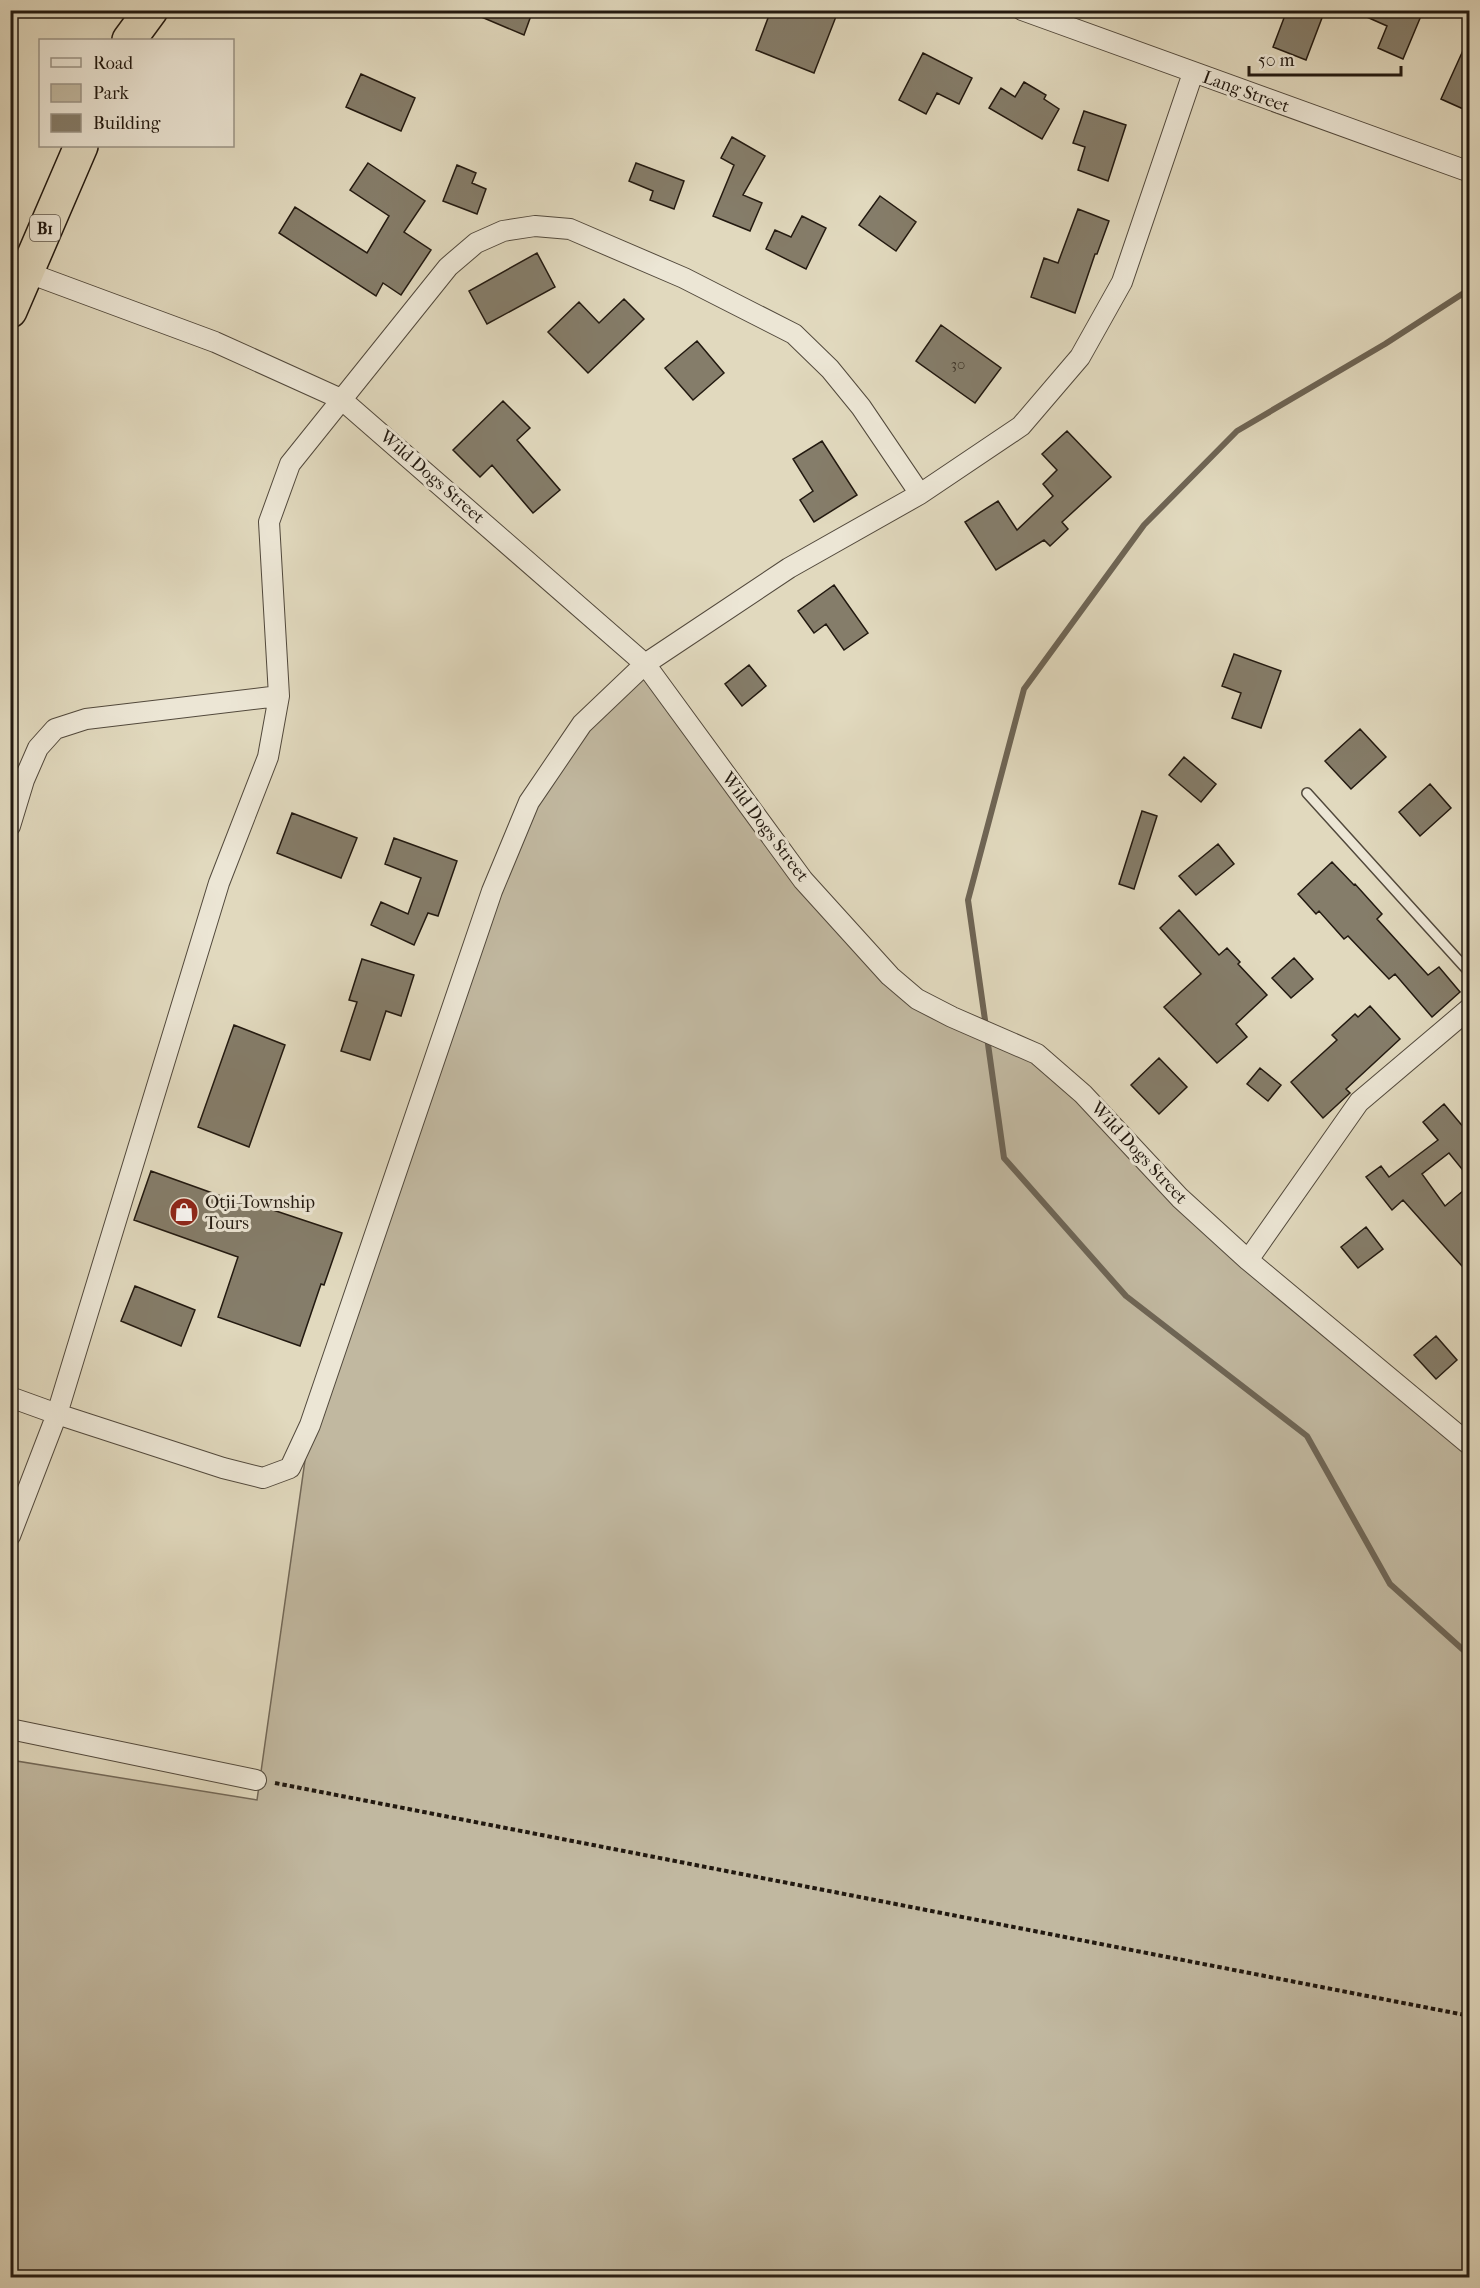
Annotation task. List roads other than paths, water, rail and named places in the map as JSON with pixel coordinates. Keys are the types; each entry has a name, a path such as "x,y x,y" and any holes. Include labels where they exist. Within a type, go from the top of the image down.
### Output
{"highway":[{"path":"124,39 128,10"},
{"path":"130,39 151,10"},
{"name":"B1","path":"10,311 81,147"}],"street":[{"name":"Lang Street","path":"1022,10 1470,172"},
{"path":"10,1397 223,1468 263,1478 290,1468 310,1425 492,891 529,802 582,724 645,664 789,568 920,494 1021,426 1080,357 1122,282 1193,73"},
{"path":"10,1536 57,1414 219,883 268,757 279,696 269,522 290,464 448,267 476,243 503,231 535,226 570,229 684,278 794,334 830,369 861,407 920,494"},
{"name":"Wild Dogs Street","path":"26,272 215,342 341,399 645,664 803,880 890,976 917,999 1037,1054 1083,1094 1180,1198 1248,1260 1470,1445"},
{"path":"10,826 24,780 38,748 55,729 86,719 279,696"},
{"path":"1248,1260 1359,1102 1470,1008"},
{"path":"10,1730 256,1780"}],"lane":[{"path":"1307,793 1470,972"}],"waterway":[{"path":"986,1027 968,900 1024,689 1144,525 1237,431 1385,344 1470,289"},
{"path":"987,1037 1004,1158 1126,1296 1307,1436 1390,1584 1470,1656"}],"place":[{"name":"Otji-Township Tours","path":"184,1212"}]}
